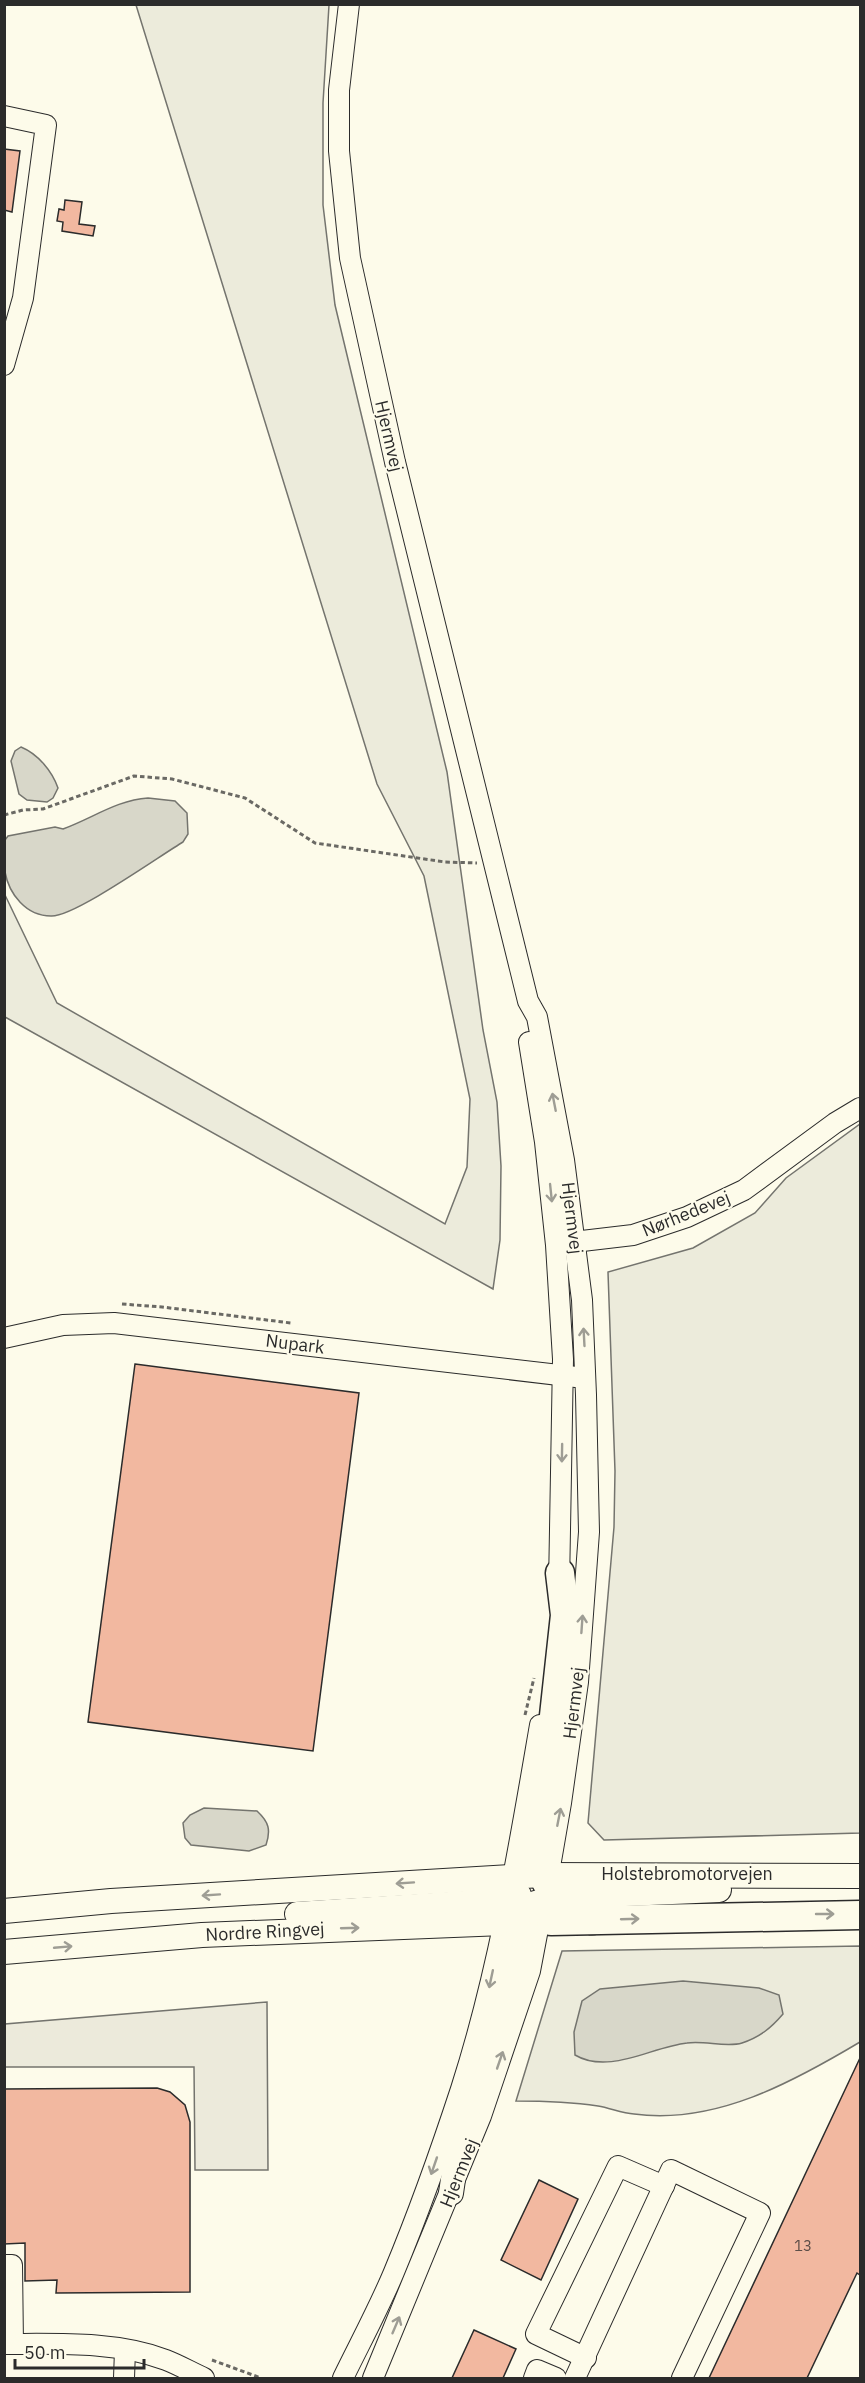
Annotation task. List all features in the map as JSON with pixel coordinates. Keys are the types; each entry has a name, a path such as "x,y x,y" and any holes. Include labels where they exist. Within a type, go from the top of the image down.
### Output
{"highway":[{"path":"560,1574 565,1615 532,1900 592,1920 861,1915"}],"main road":[{"path":"4,1911 111,1901 464,1879 532,1900 807,1887 861,1878"},
{"path":"451,2193 458,2145 519,1936 532,1900"},
{"name":"Nordre Ringvej","path":"4,1952 202,1935 532,1900"}],"street":[{"name":"Hjermvej","path":"350,4 339,90 339,151 350,258 397,474 492,860 528,1000 537,1017 564,1160 566,1243 560,1574"},
{"path":"4,116 46,125 23,298 4,364"},
{"name":"Nørhedevej","path":"566,1243 633,1235 687,1217 744,1190 835,1123 861,1108"},
{"name":"Hjermvej","path":"343,2379 394,2273 434,2168 486,2003 532,1900 561,1803 580,1647 589,1532 582,1299 566,1243"},
{"name":"Nupark","path":"4,1338 63,1325 114,1323 586,1378"},
{"path":"586,2358 536,2334 618,2166 664,2186"},
{"path":"575,2379 671,2170 760,2213 682,2379"},
{"name":"Hjermvej","path":"373,2379 451,2193"},
{"path":"4,2265 12,2265 9,2344 52,2344 125,2350 166,2360 204,2379"},
{"path":"124,2379 125,2350"},
{"path":"534,2379 537,2370 556,2379"}],"path":[{"path":"4,815 51,807 134,776 153,777 172,779 245,798 315,843 445,862 471,864 492,860"},
{"path":"525,1719 536,1672"}],"shaded area":[{"path":"136,5 329,5 323,103 323,205 335,305 447,772 483,1030 497,1102 501,1166 500,1240 493,1289 5,1017 5,895 57,1003 445,1224 467,1167 470,1099 424,876 377,784"},
{"path":"21,747 39,759 48,769 58,788 53,798 47,802 27,800 19,794 11,761 15,751"},
{"path":"148,798 175,801 187,813 188,834 183,842 96,897 62,914 51,916 34,912 15,896 4,868 5,840 8,836 55,827 63,829 115,806"},
{"path":"860,1124 860,1833 604,1840 588,1823 614,1527 615,1471 608,1272 693,1248 755,1213 786,1178"},
{"path":"204,1808 257,1811 268,1826 266,1845 249,1851 191,1845 185,1838 183,1823 190,1815"},
{"path":"860,1946 860,2042 808,2072 780,2085 723,2107 664,2116 630,2113 598,2106 516,2101 562,1951"},
{"path":"683,1981 759,1988 779,1995 783,2014 770,2028 742,2043 701,2042 673,2045 616,2061 588,2060 575,2055 574,2032 582,2001 600,1989"},
{"path":"267,2002 268,2170 195,2170 194,2067 5,2067 5,2024"}],"building":[{"path":"4,149 20,151 12,212 4,210"},
{"path":"65,200 82,202 79,224 95,226 93,236 62,231 63,222 57,221 59,209 64,210"},
{"path":"135,1364 359,1393 313,1751 88,1722"},
{"path":"860,2058 860,2275 857,2273 807,2378 709,2378"},
{"path":"157,2088 170,2092 185,2105 190,2122 190,2292 56,2293 57,2280 25,2281 25,2243 4,2244 4,2089"},
{"path":"539,2180 578,2199 541,2280 501,2260"},
{"path":"474,2330 516,2349 503,2378 452,2378"}]}
